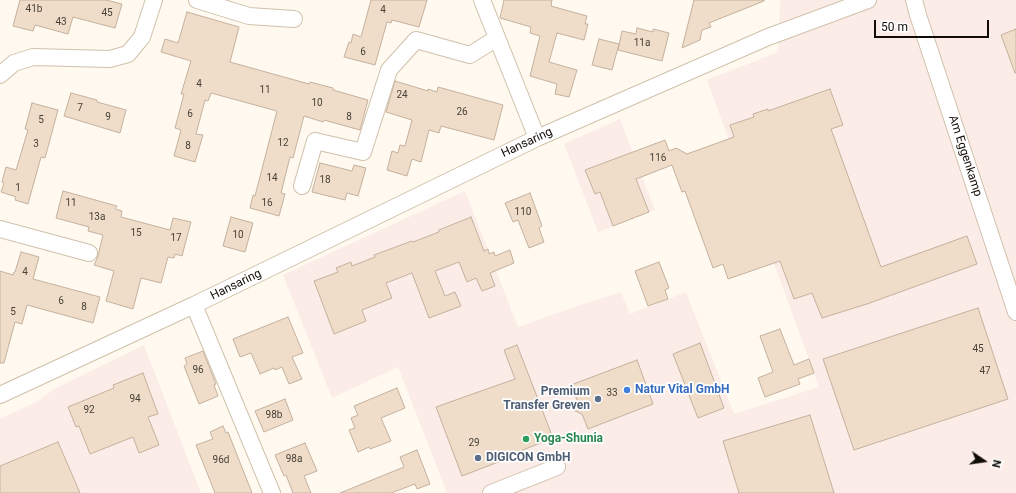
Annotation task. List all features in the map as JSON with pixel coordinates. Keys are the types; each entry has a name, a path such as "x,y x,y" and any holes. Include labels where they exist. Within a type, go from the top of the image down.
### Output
{"street":[{"path":"0,75 14,63 34,57 110,59 128,54 142,37 154,0"},
{"path":"197,0 249,16 294,19"},
{"path":"482,0 537,138"},
{"name":"Hansaring","path":"0,395 194,305 537,138 768,37 868,0"},
{"name":"Am Eggenkamp","path":"914,0 1016,312"},
{"path":"302,186 315,140 363,152 389,70 416,40 470,55 497,38"},
{"path":"0,229 89,253"},
{"path":"194,305 272,493"},
{"path":"491,493 557,467"}],"shaded area":[{"path":"780,0 1016,0 1016,493 447,493 398,367 332,398 283,275 465,191 518,327 621,292 630,314 686,292 734,414 819,387 707,80 778,52"},
{"path":"620,119 655,210 598,232 564,144"},
{"path":"144,345 201,493 0,493 0,419 38,401 54,389"}],"building":[{"path":"20,0 106,0 122,4 115,28 73,17 68,34 35,25 33,31 13,26"},
{"path":"371,0 427,0 419,27 392,20 391,23 387,22 375,65 344,57 349,42 351,43 353,34 361,37"},
{"path":"504,0 552,0 551,6 587,16 585,24 588,24 584,40 557,33 549,62 577,70 569,97 555,94 557,84 530,76 540,36 530,33 531,27 500,18"},
{"path":"694,0 764,1 709,23 711,27 702,30 700,40 682,48"},
{"path":"187,12 239,27 230,62 309,84 310,82 333,88 333,90 368,100 360,130 324,120 323,122 304,116 293,158 290,157 281,193 285,194 279,216 250,208 253,195 255,196 277,111 211,93 208,101 205,100 196,134 203,135 195,162 174,156 181,130 175,128 184,94 181,94 191,61 161,52 165,39 178,43"},
{"path":"637,28 653,32 653,29 669,33 662,61 618,50 622,31 636,34"},
{"path":"1016,29 1016,73 1015,73 1001,35"},
{"path":"599,39 619,44 612,70 592,65"},
{"path":"395,81 428,91 428,89 437,92 438,87 503,105 494,140 441,126 439,133 429,130 421,162 412,159 407,176 387,170 392,151 398,153 400,145 405,146 412,120 386,112"},
{"path":"830,89 843,125 831,129 881,267 967,236 977,264 867,304 822,318 812,293 794,299 780,261 728,279 723,264 713,268 685,191 682,192 672,165 636,179 649,212 613,226 600,192 595,194 585,170 665,140 669,151 676,148 687,154 734,137 730,125 754,117 753,114 768,109 768,111"},
{"path":"71,93 126,110 120,133 64,116"},
{"path":"32,103 58,110 45,158 41,157 28,204 15,200 16,197 1,192 6,167 16,170 28,130 25,129"},
{"path":"320,163 352,171 354,165 366,168 358,196 347,193 345,200 312,192"},
{"path":"63,191 117,206 115,209 122,211 121,217 170,230 173,218 191,222 182,256 175,254 174,258 168,257 161,283 141,278 133,309 106,301 114,271 94,265 98,256 103,235 88,231 89,227 56,218"},
{"path":"530,193 542,226 539,228 544,242 529,248 518,220 513,222 505,203"},
{"path":"231,217 253,223 245,252 223,246"},
{"path":"471,217 484,251 488,249 489,254 494,252 495,256 510,250 514,263 490,273 495,286 482,291 476,278 467,282 459,262 435,271 445,296 455,292 461,306 429,318 412,273 386,283 392,298 362,310 366,321 334,334 314,281 338,272 336,268 351,262 352,266 375,257 374,255 439,232 439,230"},
{"path":"21,252 39,257 33,279 100,297 93,323 27,305 22,324 15,322 4,363 0,363 0,271 13,275"},
{"path":"659,262 669,288 665,290 668,299 648,306 635,271"},
{"path":"978,308 1008,399 854,450 823,359"},
{"path":"288,317 303,353 292,357 302,379 289,384 282,367 275,370 274,368 260,374 251,353 240,357 233,339"},
{"path":"780,329 794,365 809,359 814,373 798,379 800,384 765,397 758,378 773,372 760,336"},
{"path":"700,343 724,408 698,418 673,354"},
{"path":"517,345 553,438 505,457 506,459 462,476 436,407 515,379 504,350"},
{"path":"203,351 216,384 214,385 218,396 199,404 184,366 187,364 185,358"},
{"path":"637,360 653,404 588,429 582,414 573,410 577,400 571,385"},
{"path":"143,373 158,414 148,417 159,445 139,453 133,437 90,454 79,426 76,427 68,407 114,388 113,385"},
{"path":"397,388 405,408 381,418 391,441 370,449 369,447 358,452 349,430 355,428 351,418 358,415 354,406"},
{"path":"285,399 293,420 264,432 255,411"},
{"path":"810,415 834,493 739,493 723,441"},
{"path":"223,426 226,433 228,432 252,493 215,493 196,445 213,439 210,432"},
{"path":"58,442 80,493 0,493 0,466"},
{"path":"305,443 317,471 304,476 311,493 293,493 286,475 284,476 275,455"},
{"path":"417,450 430,484 417,489 415,484 391,493 340,493 404,467 400,457"}],"place":[{"name":"Natur Vital GmbH","path":"627,390"},
{"name":"Premium Transfer Greven","path":"598,399"},
{"name":"Yoga-Shunia","path":"526,439"},
{"name":"DIGICON GmbH","path":"478,458"}]}
